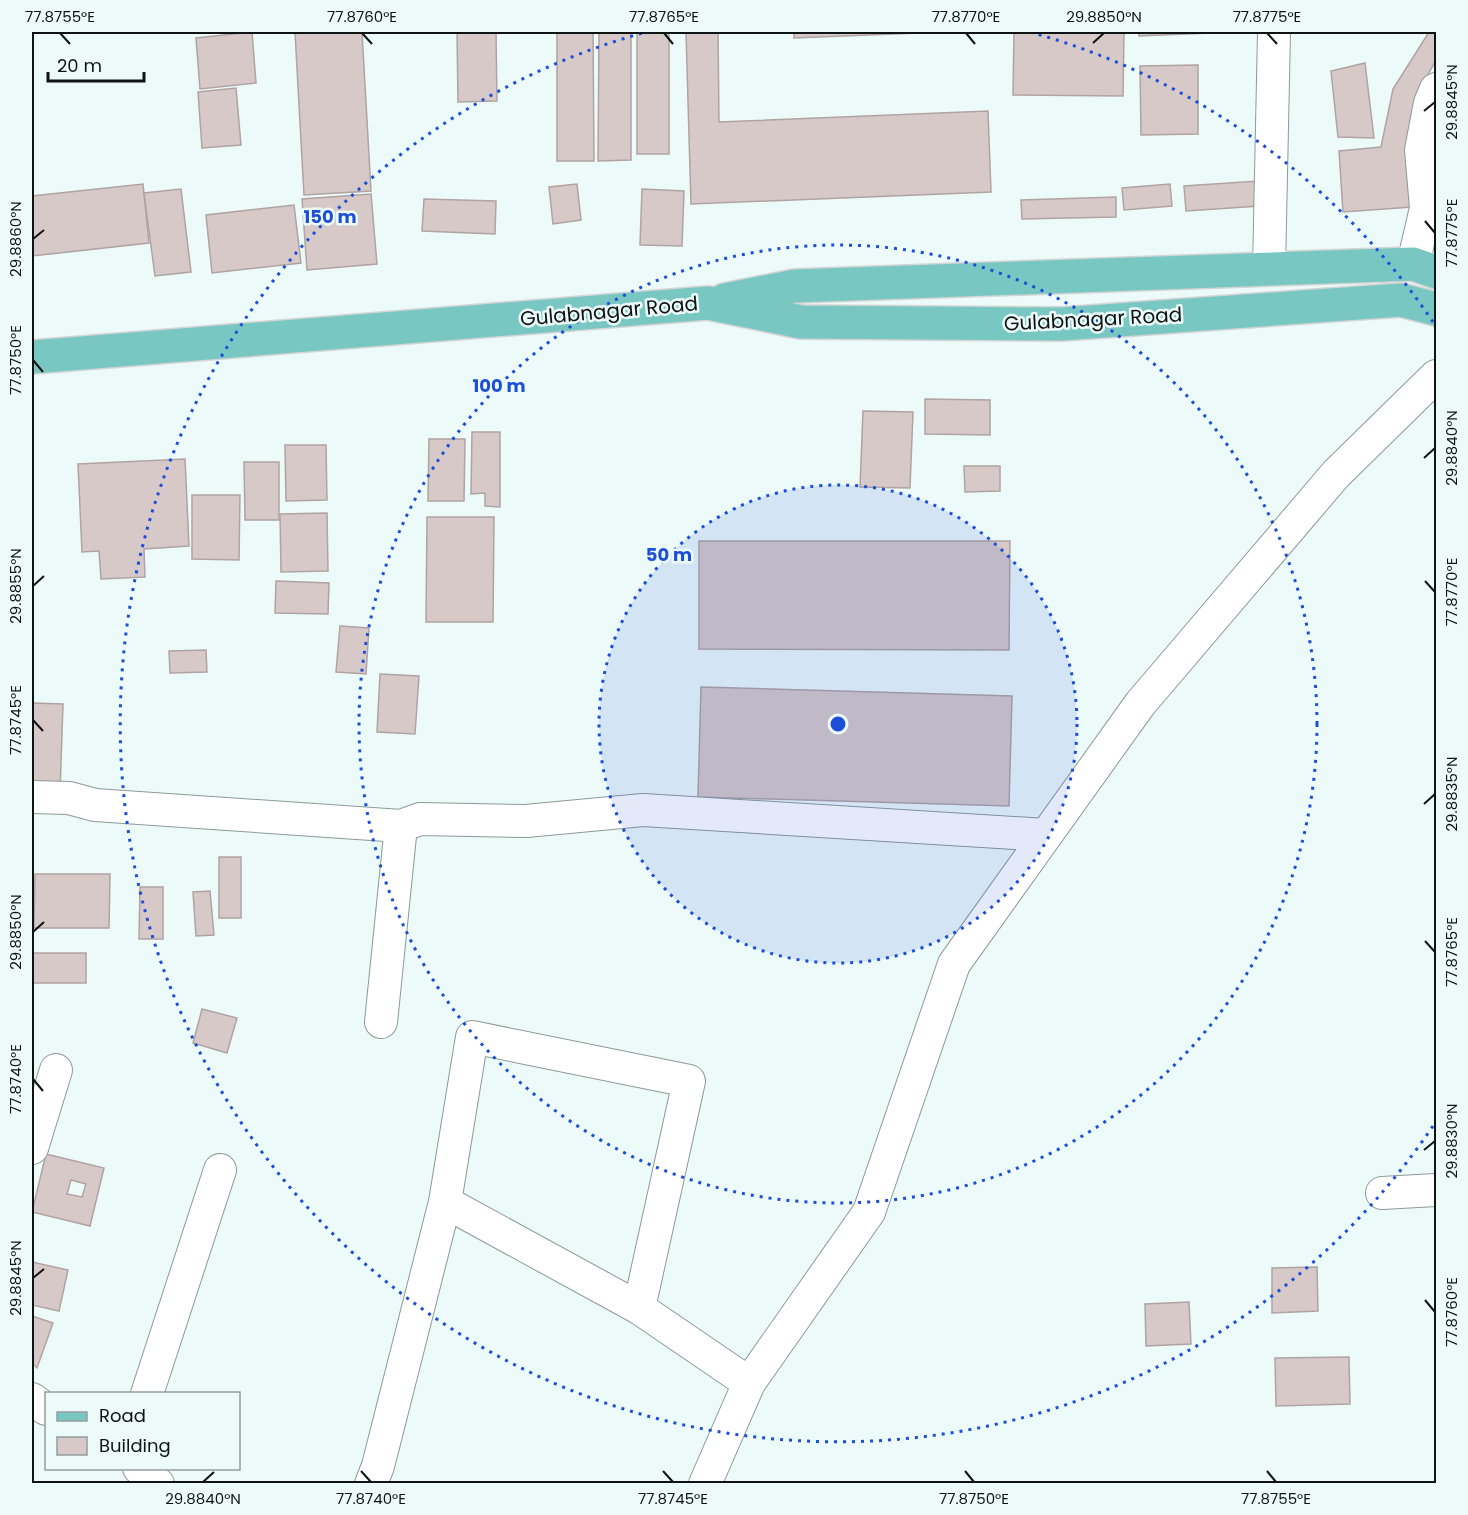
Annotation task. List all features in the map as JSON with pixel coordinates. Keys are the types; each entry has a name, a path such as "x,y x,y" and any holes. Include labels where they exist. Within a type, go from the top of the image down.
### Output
{"main road":[{"path":"708,303 795,286 1269,269 1425,268"},
{"name":"Gulabnagar Road","path":"32,357 708,303 801,322 1062,324 1401,300 1437,309"}],"street":[{"path":"1269,269 1274,32"},
{"path":"1425,268 1426,208 1421,150 1430,104 1437,89"},
{"path":"705,1484 749,1383 869,1212 954,964 1140,704 1336,474 1437,376"},
{"path":"32,797 69,798 95,805 401,826 420,819 526,820 643,810 1046,835"},
{"path":"381,1022 401,826"},
{"path":"371,1484 378,1466 445,1202 472,1037 689,1081 639,1308"},
{"path":"32,1148 56,1070"},
{"path":"148,1392 220,1170"},
{"path":"1382,1193 1437,1190"},
{"path":"445,1202 639,1308 749,1383"},
{"path":"32,1399 45,1408"},
{"path":"141,1470 158,1484"}],"building":[{"path":"252,32 256,83 200,89 196,38"},
{"path":"295,32 362,32 371,191 304,195"},
{"path":"457,32 496,32 497,101 458,102"},
{"path":"557,32 593,32 594,161 557,161"},
{"path":"599,32 631,32 631,160 598,161"},
{"path":"637,32 669,32 669,154 637,154"},
{"path":"686,32 718,32 719,122 988,111 991,192 691,204"},
{"path":"794,32 944,32 794,38"},
{"path":"1014,32 1124,32 1123,96 1013,95"},
{"path":"1139,32 1210,32 1210,33 1139,36"},
{"path":"1429,32 1436,32 1436,60 1415,98 1412,207 1343,212 1339,151 1381,147 1393,89"},
{"path":"1365,63 1374,138 1338,137 1331,71"},
{"path":"1198,65 1198,134 1141,135 1140,66"},
{"path":"236,88 241,145 202,148 198,92"},
{"path":"1258,181 1260,206 1186,211 1184,186"},
{"path":"143,184 149,243 32,256 32,196"},
{"path":"577,184 581,220 553,224 549,187"},
{"path":"1170,184 1172,206 1124,210 1122,188"},
{"path":"181,189 191,272 155,276 144,193"},
{"path":"642,189 684,191 682,246 640,245"},
{"path":"371,194 377,264 307,270 302,199"},
{"path":"1116,197 1116,217 1022,219 1021,200"},
{"path":"424,199 496,201 495,234 422,231"},
{"path":"294,205 301,263 212,273 206,215"},
{"path":"925,399 990,400 990,435 925,434"},
{"path":"863,411 913,412 910,488 860,487"},
{"path":"472,432 500,432 500,507 485,506 485,493 471,494"},
{"path":"429,439 465,439 464,501 428,501"},
{"path":"285,445 326,445 327,500 286,501"},
{"path":"185,459 189,546 144,549 145,577 101,579 99,551 82,552 78,464"},
{"path":"244,462 279,462 279,520 245,520"},
{"path":"964,466 1000,466 1000,491 965,492"},
{"path":"192,495 240,495 239,560 192,559"},
{"path":"327,513 328,571 281,572 280,514"},
{"path":"427,517 494,517 493,622 426,622"},
{"path":"699,541 1010,541 1009,650 699,649"},
{"path":"276,581 329,583 328,614 275,613"},
{"path":"340,626 369,628 366,674 336,672"},
{"path":"206,650 207,672 170,673 169,651"},
{"path":"380,674 419,676 415,734 377,732"},
{"path":"701,687 1012,696 1009,806 698,797"},
{"path":"33,703 63,704 60,792 32,791"},
{"path":"219,857 241,857 241,918 219,918"},
{"path":"35,874 110,874 109,928 34,928"},
{"path":"140,887 163,887 163,939 139,939"},
{"path":"210,891 214,935 196,936 193,892"},
{"path":"32,953 86,953 86,983 32,983"},
{"path":"202,1009 237,1018 227,1053 193,1043"},
{"path":"46,1154 104,1168 90,1226 32,1212","holes":["71,1180 86,1184 82,1197 67,1194"]},
{"path":"32,1262 68,1270 59,1311 32,1305"},
{"path":"1317,1267 1318,1311 1272,1313 1272,1268"},
{"path":"1189,1302 1191,1344 1146,1346 1145,1304"},
{"path":"32,1316 53,1323 37,1368 32,1363"},
{"path":"1349,1357 1350,1404 1276,1406 1275,1358"}]}
